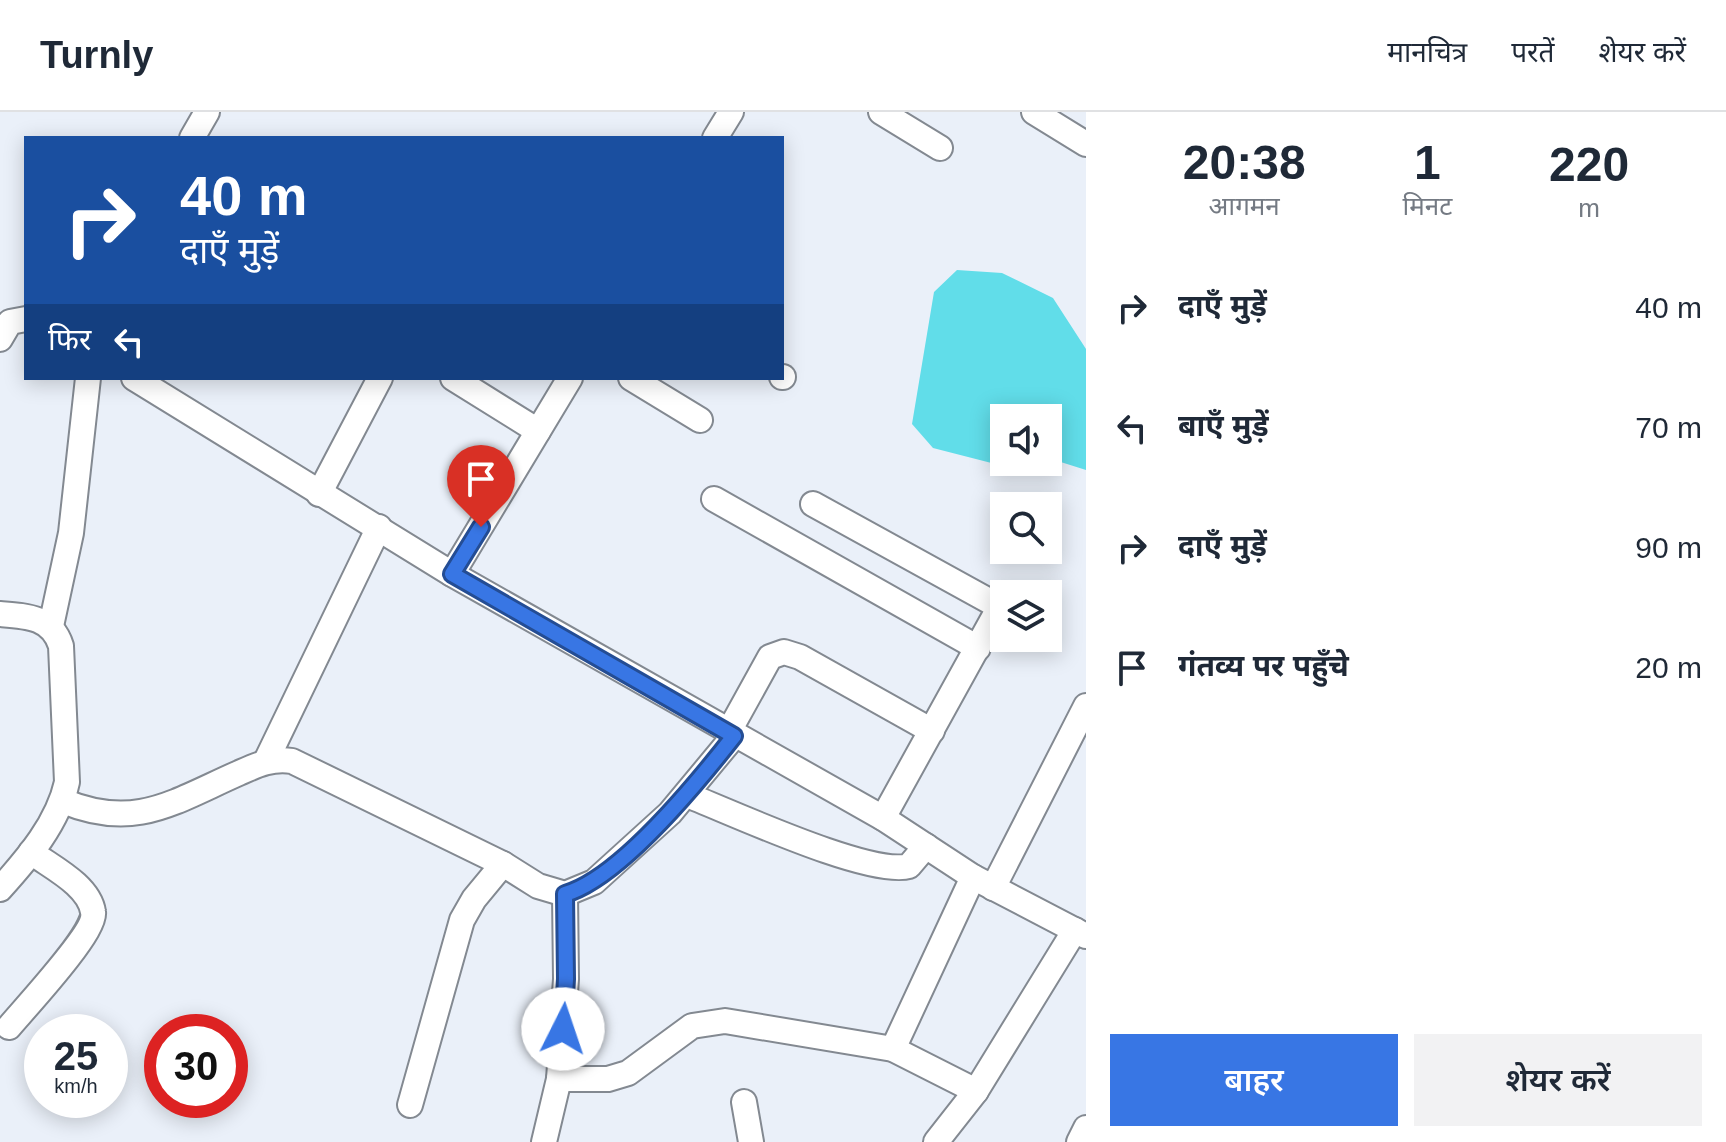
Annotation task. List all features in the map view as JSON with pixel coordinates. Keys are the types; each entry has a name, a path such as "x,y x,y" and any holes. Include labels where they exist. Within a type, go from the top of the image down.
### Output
{"street":[{"path":"193,136 207,112"},
{"path":"716,136 731,112"},
{"path":"881,112 940,148"},
{"path":"1034,112 1086,144"},
{"path":"0,339 10,322 24,319"},
{"path":"51,626 71,533 88,380"},
{"path":"137,380 452,574 883,818 983,882 1080,933 976,1091 936,1142"},
{"path":"319,494 379,380"},
{"path":"456,380 538,431"},
{"path":"452,574 569,380"},
{"path":"634,380 700,420"},
{"path":"714,499 978,648"},
{"path":"813,504 990,587"},
{"path":"266,761 379,527"},
{"path":"0,614 37,619 51,626 61,646 67,782 63,801 31,852 0,889"},
{"path":"883,818 990,625"},
{"path":"63,801 87,811 131,815 157,809 266,761 292,761 503,864 538,886 565,894 594,882 687,795 731,734 770,657 784,652 800,657 932,731"},
{"path":"893,1049 983,882 1086,706"},
{"path":"687,795 850,858 895,868 909,866 926,846"},
{"path":"9,1027 80,942 94,916 93,909 78,887 31,852"},
{"path":"410,1105 462,920 474,899 503,864"},
{"path":"544,1142 559,1079 566,979 565,894"},
{"path":"559,1079 608,1079 628,1073 678,1035 708,1021 743,1023 893,1049 976,1091"},
{"path":"744,1102 751,1142"},
{"path":"1079,1142 1086,1128"}],"water":[{"path":"957,270 1002,273 1053,298 1086,349 1086,470 1062,462 1062,404 990,404 990,463 933,448 912,424 934,292"}],"route":[{"path":"481,527 452,574 734,736 670,813 594,882 565,894 563,1029"}]}
